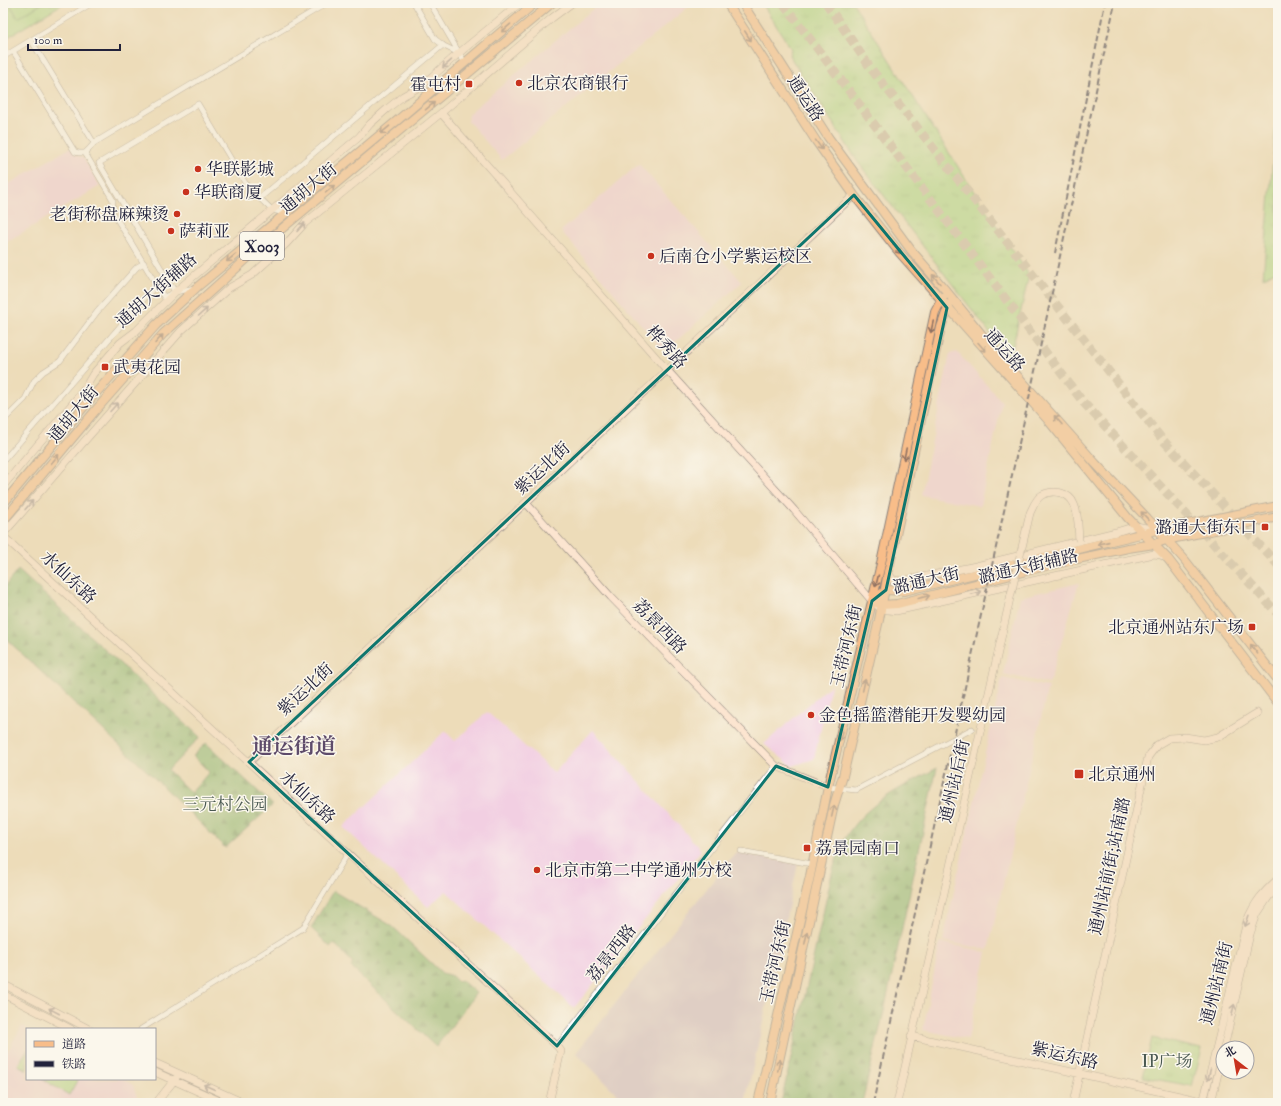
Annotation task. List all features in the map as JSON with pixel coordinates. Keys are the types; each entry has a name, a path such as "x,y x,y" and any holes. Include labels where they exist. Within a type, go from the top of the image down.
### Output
{"main road":[{"name":"通胡大街","path":"3,504 87,403 156,325 196,288 535,3"},
{"name":"通胡大街","path":"3,521 95,411 163,334 260,247 552,3"},
{"name":"通运路","path":"727,3 816,141 854,195 899,252 947,308 1048,420 1128,518 1168,559 1278,703"},
{"name":"通运路","path":"742,3 828,138 911,250 1001,358 1184,559 1278,680"},
{"name":"玉带河东街","path":"758,1103 828,787 882,561 935,312 947,292"},
{"name":"玉带河东街","path":"770,1103 821,864 886,590 888,572 941,327 947,308 953,299"},
{"name":"潞通大街","path":"1278,506 1157,530 904,591 886,590 872,601 882,607 897,604 1050,565 1278,517"}],"street":[{"path":"3,57 92,3"},
{"path":"13,51 75,152 85,153 94,143 327,3"},
{"path":"414,3 435,39 459,53"},
{"path":"430,3 465,63"},
{"name":"通胡大街辅路","path":"3,486 83,391 92,374 120,343 136,331 164,300 359,137 370,124 387,109 403,96 421,86 520,3"},
{"path":"3,535 181,331 229,288 252,275 286,244 305,223 572,3"},
{"path":"31,40 94,143"},
{"path":"260,198 443,45"},
{"path":"196,288 174,292 98,163 198,104 247,186 272,210 286,213"},
{"name":"桦秀路","path":"441,112 667,370 794,510 872,601"},
{"path":"85,153 113,200 112,211 144,263 164,300 166,316"},
{"name":"紫运北街","path":"249,762 854,195"},
{"path":"3,421 25,399 34,381 43,372 60,361 97,312 137,267 144,263"},
{"path":"3,462 156,285"},
{"name":"通州站后街","path":"897,1103 1030,512 1034,503 1041,495 1051,492 1059,492 1068,496 1074,502 1079,541"},
{"name":"荔景西路","path":"526,503 611,597 776,766 828,787"},
{"name":"潞通大街辅路","path":"888,572 892,580 902,581 976,566 1136,526 1157,530"},
{"name":"水仙东路","path":"3,535 558,1046"},
{"name":"潞通大街辅路","path":"882,607 896,611 1154,554 1161,555 1168,559"},
{"name":"通州站前街;站南潞","path":"1073,1103 1148,757 1156,745 1169,738 1204,740 1218,737 1257,713"},
{"path":"828,787 856,790 972,729"},
{"name":"荔景西路","path":"558,1046 776,766"},
{"path":"741,851 812,864"},
{"path":"143,1028 303,928 348,853"},
{"name":"通州站南街","path":"1203,1102 1247,920 1253,907 1262,894 1278,879"},
{"name":"通州站南街","path":"1226,1040 1250,934 1257,914 1269,896 1278,889"},
{"path":"3,984 87,1028"},
{"path":"3,994 69,1028"},
{"name":"紫运东路","path":"911,1036 1211,1103"},
{"path":"549,1103 561,1051 558,1046"},
{"path":"156,1063 244,1103"},
{"path":"156,1073 174,1082 224,1103"},
{"path":"156,1103 179,1074"},
{"path":"1211,1103 1216,1080"}],"highlighted area":[{"path":"854,195 947,308 886,590 872,601 828,787 776,766 557,1046 249,762"}],"shaded area":[{"path":"600,3 693,3 502,160 468,121 468,114"},
{"path":"70,148 77,156 83,157 100,186 3,244 3,187"},
{"name":"后南仓小学紫运校区","path":"639,164 742,282 672,345 662,349 561,231"},
{"path":"957,352 1002,402 980,506 921,495 950,354"},
{"path":"1079,583 1049,684 1003,674 1020,597"},
{"path":"1002,678 1048,687 988,950 943,941"},
{"name":"金色摇篮潜能开发婴幼园","path":"831,685 814,759 792,766 764,744"},
{"name":"北京市第二中学通州分校","path":"487,712 554,773 593,730 701,850 574,1008 446,891 428,907 343,827 445,731 455,741"},
{"path":"736,852 798,864 745,1103 715,1103 660,1098 650,1103 626,1103 576,1053"},
{"path":"940,942 987,952 968,1039 923,1030"},
{"path":"22,1026 27,1028 26,1080 125,1080 133,1085 139,1103 3,1103 3,1059"}],"green space":[{"path":"3,3 64,3 3,40"},
{"path":"43,3 18,18 10,4"},
{"path":"762,3 853,3 1029,275 1010,359 858,162 789,55 791,49"},
{"path":"1278,98 1278,269 1263,278"},
{"name":"三元村公园","path":"18,570 200,737 168,770 191,793 209,772 193,756 206,743 273,805 225,848 166,789 3,636 3,586 4,587"},
{"path":"937,768 884,1011 862,1103 781,1103 832,873 842,844 850,830 871,808 896,791"},
{"path":"333,891 392,926 442,973 452,976 458,982 461,980 476,993 436,1047 351,967 353,963 334,943 330,947 311,928"},
{"name":"IP广场","path":"1152,1038 1202,1049 1192,1086 1143,1077"},
{"path":"26,1052 26,1069 18,1065"},
{"path":"44,1080 77,1080 69,1095"}],"tunnel":[{"path":"783,3 1083,402 1278,614"},
{"path":"826,3 872,70 1162,439 1278,565"}],"railway":[{"path":"1055,253 1105,3"},
{"path":"873,1103 1115,3"}],"place":[{"name":"北京农商银行","path":"519,83"},
{"name":"霍屯村","path":"469,84"},
{"name":"华联影城","path":"198,169"},
{"name":"华联商厦","path":"186,192"},
{"name":"老街称盘麻辣烫","path":"177,214"},
{"name":"萨莉亚","path":"171,231"},
{"name":"后南仓小学紫运校区","path":"651,256"},
{"name":"武夷花园","path":"105,367"},
{"name":"潞通大街东口","path":"1265,527"},
{"name":"北京通州站东广场","path":"1252,627"},
{"name":"金色摇篮潜能开发婴幼园","path":"811,715"},
{"name":"北京通州","path":"1079,774"},
{"name":"荔景园南口","path":"807,848"},
{"name":"北京市第二中学通州分校","path":"537,870"}],"district":[{"name":"通运街道","path":"294,746"}]}
